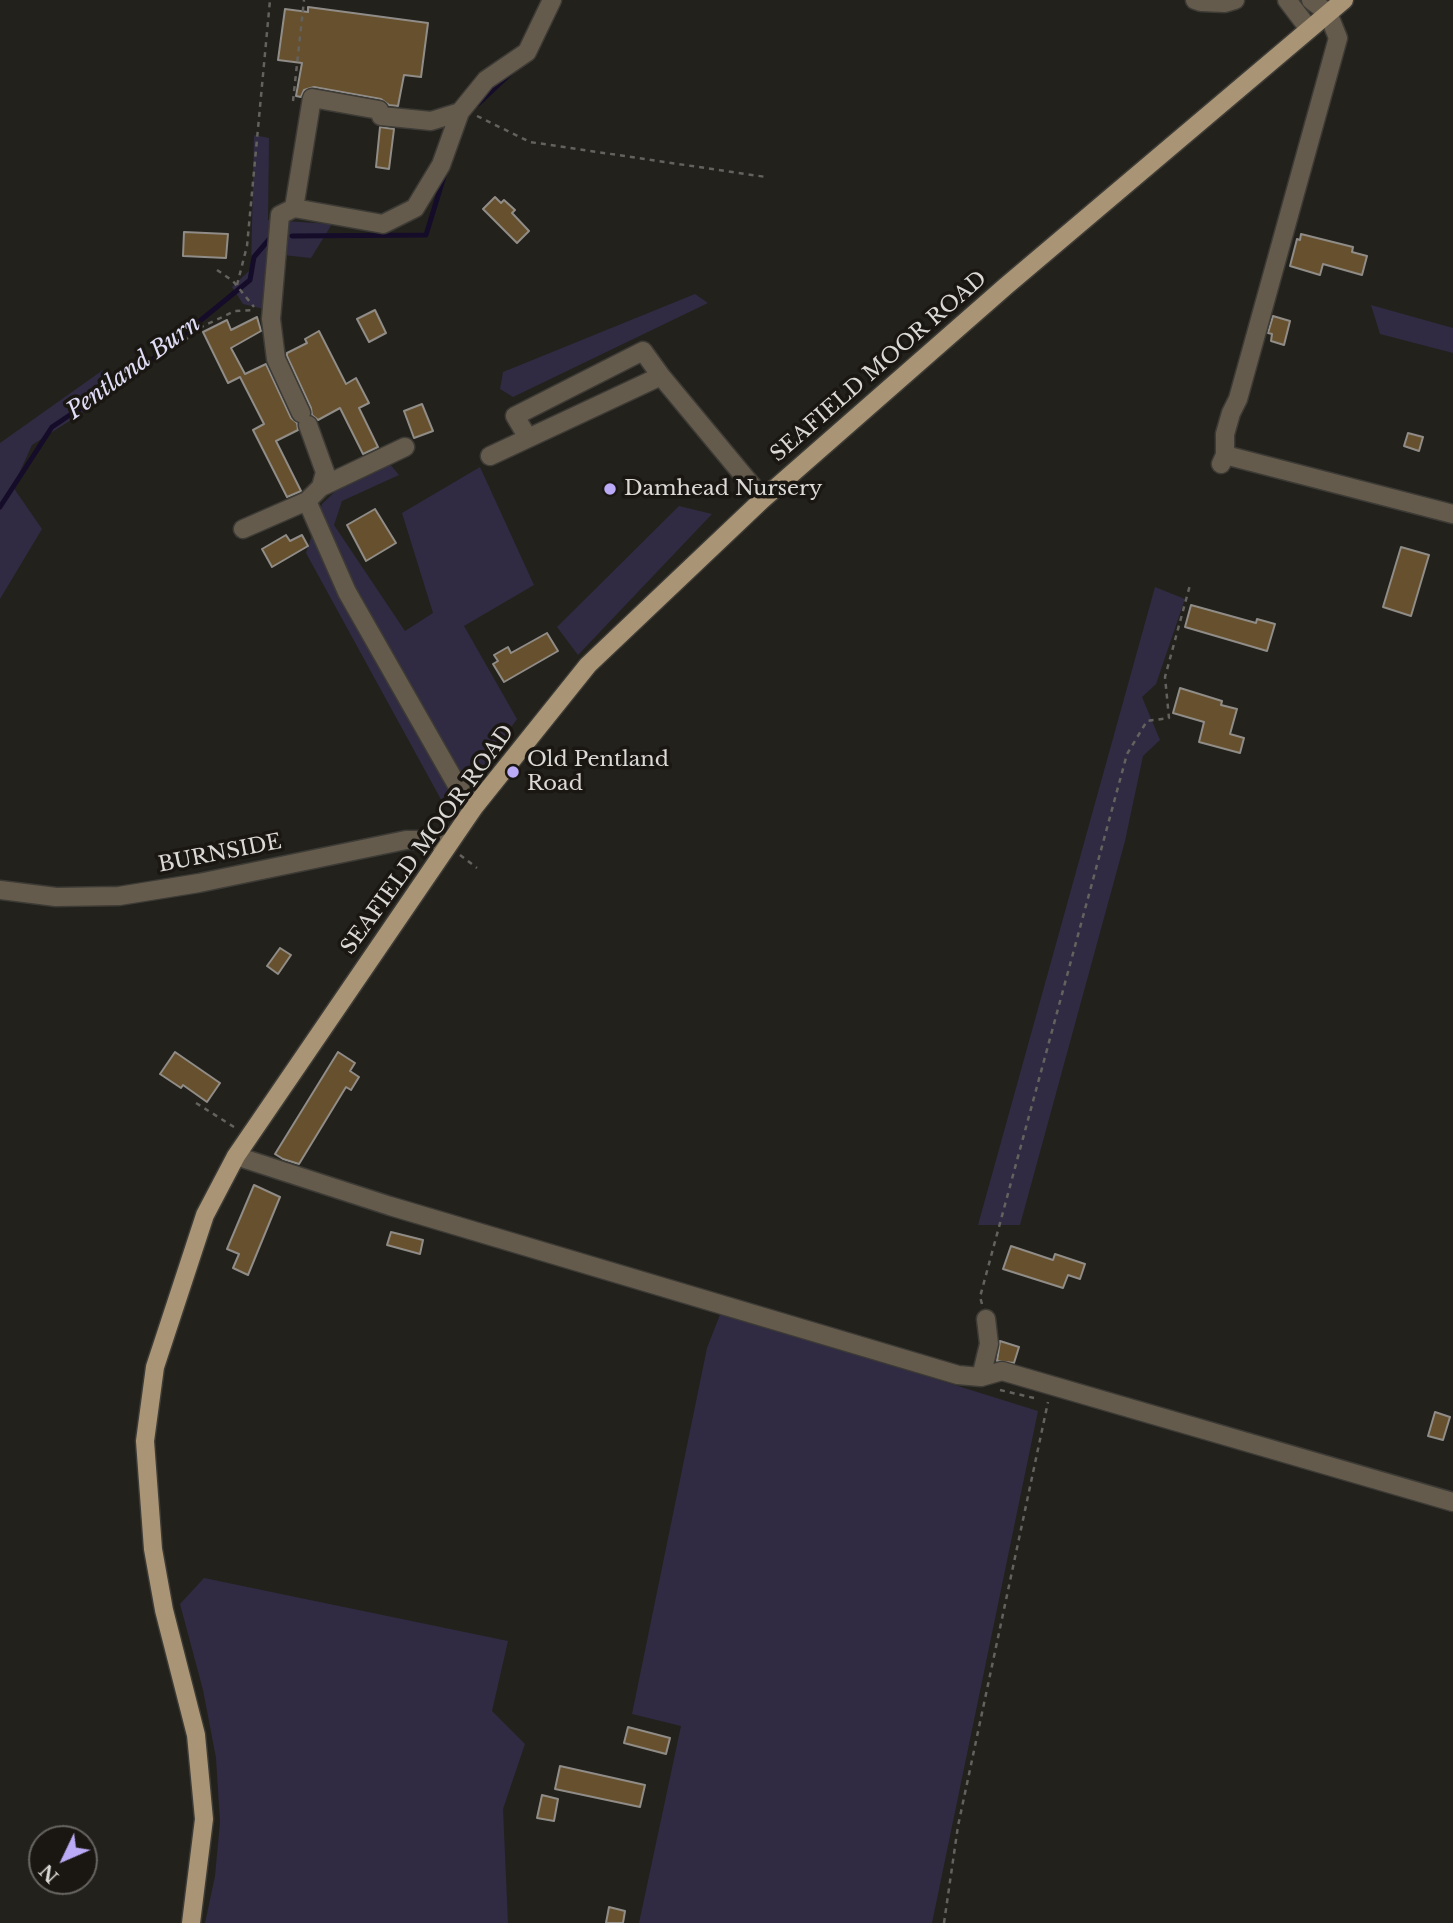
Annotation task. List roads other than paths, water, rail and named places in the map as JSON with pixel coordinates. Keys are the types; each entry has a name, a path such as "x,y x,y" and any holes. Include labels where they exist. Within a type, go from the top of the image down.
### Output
{"main road":[{"name":"SEAFIELD MOOR ROAD","path":"191,1923 204,1819 196,1735 164,1610 153,1549 145,1441 159,1354 205,1215 236,1156 446,845 589,665 763,499 1006,286 1344,0"}],"street":[{"path":"321,486 325,472 276,359 264,314 280,215 295,208 383,224 415,208 441,165 460,111 486,80 527,52 552,0"},
{"path":"1195,0 1225,3 1235,0"},
{"path":"1287,0 1309,29"},
{"path":"1311,0 1328,13 1338,38 1238,399 1225,434 1223,459 1453,514"},
{"path":"295,208 312,98 379,110 381,116 430,121 460,111"},
{"path":"528,438 515,416 643,351 763,499"},
{"path":"490,456 661,376"},
{"path":"243,529 307,501 321,486 405,447"},
{"path":"307,501 347,592 458,787 475,806"},
{"name":"BURNSIDE","path":"0,890 56,897 119,896 199,883 406,840 430,840 446,845"},
{"path":"236,1156 390,1206 958,1375 981,1377 1002,1371 1453,1502"},
{"path":"981,1377 989,1344 986,1319"}],"waterway":[{"name":"Pentland Burn","path":"478,104 513,71"},
{"name":"Pentland Burn","path":"292,236 426,235 445,173"},
{"name":"Pentland Burn","path":"0,507 52,427 152,360 250,280 254,257 272,236"}],"place":[{"name":"Damhead Nursery","path":"610,489"},
{"name":"Old Pentland Road","path":"513,772"}]}
